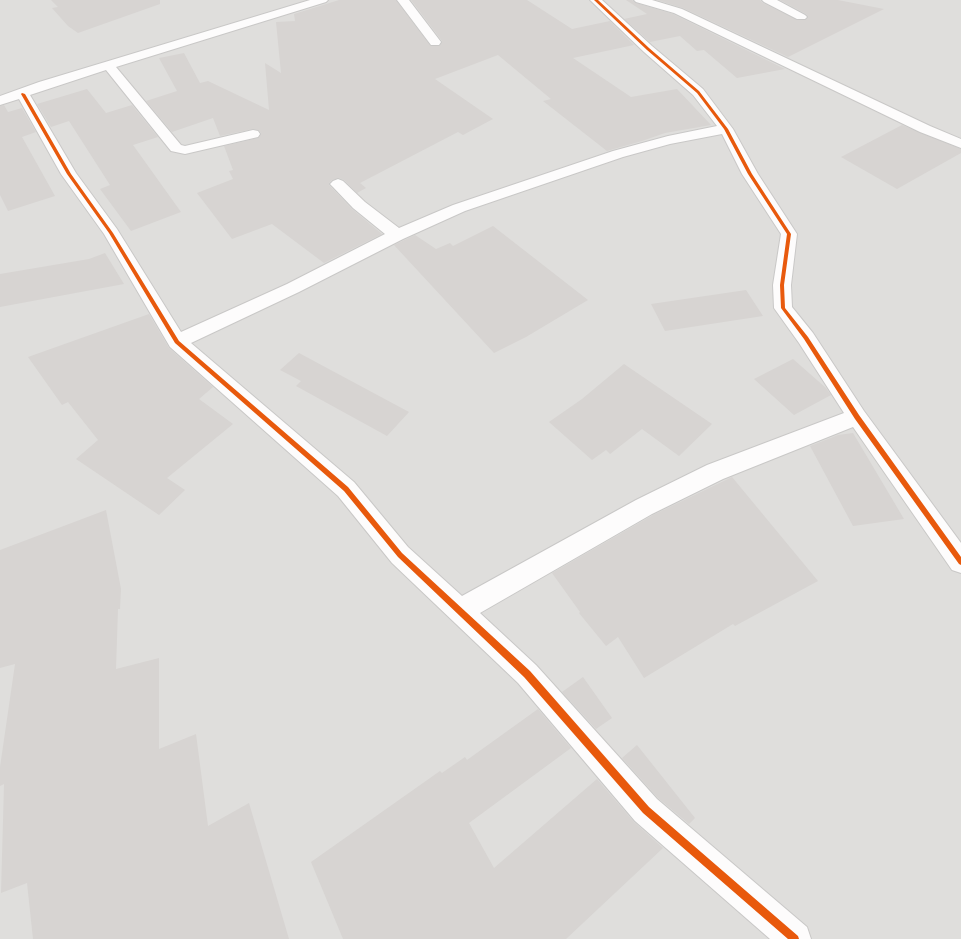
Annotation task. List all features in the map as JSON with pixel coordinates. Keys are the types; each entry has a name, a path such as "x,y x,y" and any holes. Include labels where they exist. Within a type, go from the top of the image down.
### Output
{"street":[{"path":"0,101 23,94 44,85 322,0"},
{"path":"402,0 436,42"},
{"path":"596,0 648,49 698,92 726,129 750,174 789,234 782,285 783,308 806,338 857,417 961,562"},
{"path":"640,0 678,11 925,129 961,144"},
{"path":"768,0 801,17"},
{"path":"108,65 176,148 185,150 253,134"},
{"path":"23,94 69,174 111,233 177,342 346,489 400,555 527,674 646,810 795,939"},
{"path":"177,342 294,288 397,235 459,208 618,154 668,140 726,129"},
{"path":"338,184 359,205 397,235"},
{"path":"459,611 644,507 701,479 857,417"}],"shaded area":[{"path":"0,0 961,0 961,939 0,939"}],"building":[{"path":"51,0 160,0 160,4 78,33 68,26 52,8 58,7"},
{"path":"339,0 396,0 431,46 439,46 442,41 411,0 527,0 572,29 610,21 634,45 573,58 631,97 677,89 711,125 665,133 607,151 543,101 551,99 498,55 435,79 493,119 463,135 458,132 360,183 366,188 357,193 344,180 339,178 332,180 329,183 329,185 352,209 382,234 324,263 272,224 232,239 197,193 233,179 229,171 233,170 224,146 258,138 261,133 258,130 253,129 220,136 213,118 172,132 146,101 177,91 159,58 184,53 200,83 208,81 269,110 265,63 281,73 276,22 295,21 294,14"},
{"path":"626,0 632,0 636,3 673,14 785,69 737,78 704,50 697,51 680,36 650,42 624,19 647,14"},
{"path":"657,0 760,0 763,3 797,20 805,20 808,17 806,14 780,0 838,0 884,9 788,57 683,8"},
{"path":"87,89 106,113 132,105 158,137 133,145 181,212 131,231 100,189 110,185 69,121 51,127 37,104"},
{"path":"4,105 8,112 22,108 36,132 22,137 55,196 8,211 0,195 0,106"},
{"path":"902,125 961,149 961,153 897,189 841,157"},
{"path":"493,226 588,300 526,337 494,353 394,245 415,235 436,249 450,243 453,246"},
{"path":"105,253 124,284 0,307 0,274 89,259"},
{"path":"746,290 763,316 665,331 651,304"},
{"path":"149,314 169,348 213,387 199,399 233,424 167,478 185,490 159,515 76,459 98,440 68,402 62,405 28,357"},
{"path":"299,353 409,412 387,436 296,386 301,381 280,370"},
{"path":"793,359 826,388 831,395 794,415 754,379"},
{"path":"624,364 712,424 679,456 642,429 610,454 606,450 592,460 549,422 582,399"},
{"path":"853,433 904,519 853,526 810,446 838,435"},
{"path":"732,477 818,581 735,626 733,624 644,678 618,637 606,646 579,613 580,612 552,573 653,515"},
{"path":"106,510 121,589 120,609 118,609 116,669 159,658 159,749 196,734 208,826 249,803 289,939 33,939 27,883 1,893 4,784 0,786 0,767 15,664 0,668 0,550"},
{"path":"583,677 612,718 596,729 562,692"},
{"path":"538,709 571,748 469,823 494,868 597,779 634,822 663,848 566,939 343,939 311,862 440,771 442,773 465,757 467,760"},
{"path":"637,745 695,818 689,824 658,798 622,758"}],"cycle path":[{"path":"596,0 648,49 698,92 726,129 750,174 789,234 782,285 783,308 806,338 857,417 961,562"},
{"path":"23,94 69,174 111,233 177,342 346,489 400,555 527,674 646,810 795,939"}]}
